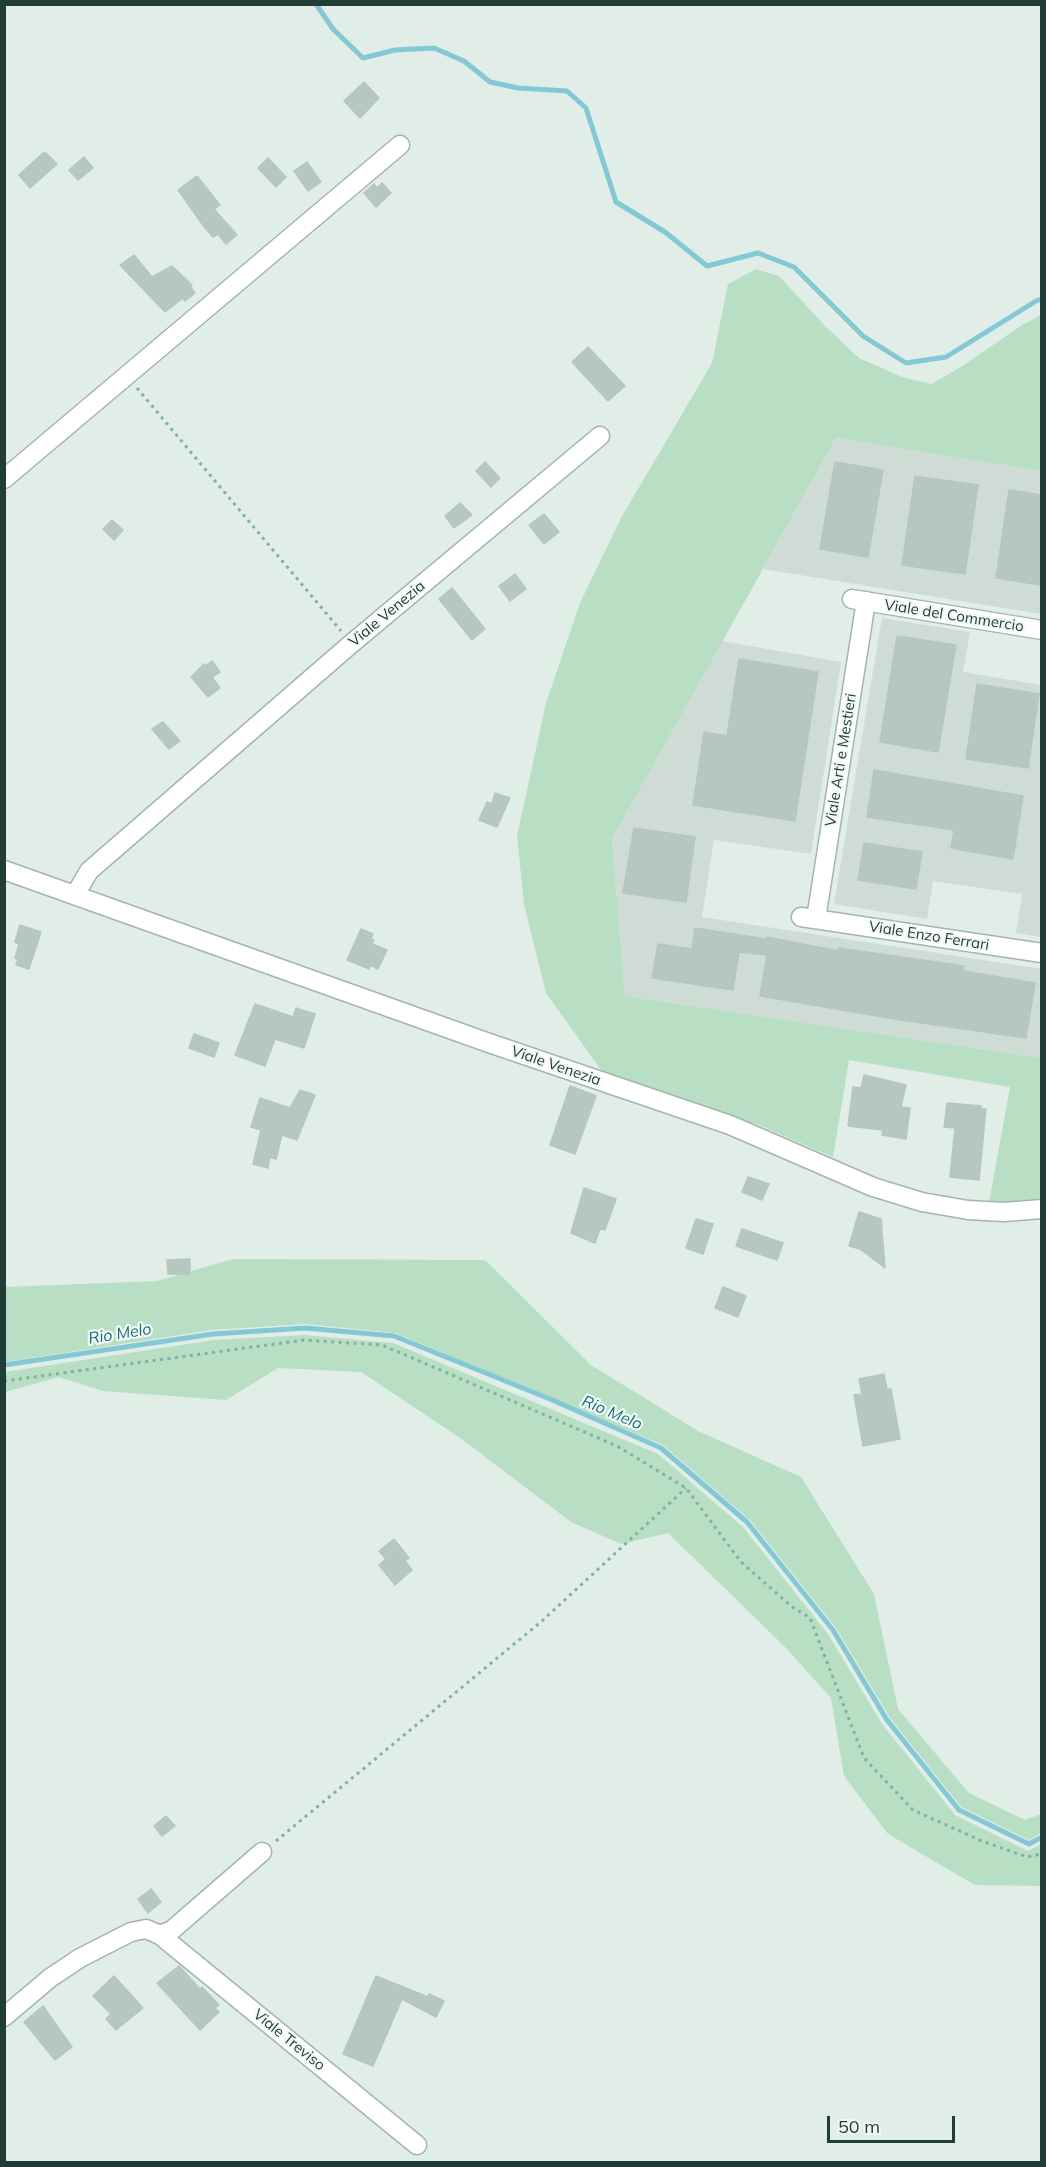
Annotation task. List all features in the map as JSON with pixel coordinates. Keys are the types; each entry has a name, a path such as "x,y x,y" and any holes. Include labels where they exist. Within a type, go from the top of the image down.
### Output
{"street":[{"path":"4,479 400,145"},
{"name":"Viale Venezia","path":"75,895 89,871 351,644 600,436"},
{"name":"Viale del Commercio","path":"859,600 1014,632 1041,630"},
{"name":"Viale Arti e Mestieri","path":"809,918 859,600"},
{"name":"Viale Venezia","path":"4,870 489,1043 730,1125 873,1186 922,1202 968,1210 1004,1212 1041,1209"},
{"name":"Viale Enzo Ferrari","path":"809,918 971,934 1041,953"},
{"path":"4,2017 50,1978 105,1944 131,1932 146,1929 160,1935 172,1929 262,1852"},
{"name":"Viale Treviso","path":"160,1935 417,2145"}],"path":[{"path":"127,375 351,644"},
{"path":"4,1380 304,1340 382,1345 617,1446 686,1488 741,1562 791,1606 810,1618 864,1758 913,1810 1027,1857 1041,1854"},
{"path":"262,1852 542,1621 686,1488"}],"shaded area":[{"path":"836,438 1041,471 1041,614 763,569"},
{"path":"882,618 970,632 963,672 1041,685 1041,937 1016,933 1022,894 933,881 927,919 834,904"},
{"path":"722,641 841,662 811,854 714,840 702,917 1041,969 1041,1058 625,996 612,839"}],"green space":[{"path":"756,269 779,276 825,326 859,358 902,377 931,384 1041,315 1041,471 836,438 612,839 625,996 1041,1058 1041,1200 989,1203 1010,1087 849,1060 833,1157 756,1124 604,1074 546,993 524,904 517,836 546,703 580,603 621,518 712,363 728,284"},
{"path":"233,1259 485,1260 591,1365 698,1431 801,1477 874,1594 898,1709 969,1793 1025,1820 1041,1814 1041,1833 1029,1840 961,1807 890,1718 836,1628 750,1520 663,1445 395,1333 305,1324 212,1330 5,1362 5,1287 157,1281"},
{"path":"305,1335 393,1343 658,1454 743,1527 828,1634 882,1724 955,1815 1028,1851 1041,1844 1041,1886 975,1885 888,1834 844,1776 831,1698 784,1646 668,1533 621,1544 571,1522 463,1440 361,1372 278,1368 226,1400 103,1391 59,1377 5,1392 5,1372 214,1340"}],"building":[{"path":"364,82 379,98 360,118 344,101"},
{"path":"43,153 46,153 57,164 30,188 19,175"},
{"path":"84,157 93,168 78,180 69,170"},
{"path":"268,158 286,177 276,187 258,168"},
{"path":"307,162 321,182 308,191 294,171"},
{"path":"197,176 220,205 214,209 237,235 226,244 218,234 213,237 205,228 178,190"},
{"path":"382,183 391,193 376,207 364,193 374,184 377,188"},
{"path":"134,255 152,277 172,266 192,285 190,286 195,293 185,301 183,298 165,312 120,265"},
{"path":"588,347 625,386 608,401 572,362"},
{"path":"485,462 500,478 491,487 476,471"},
{"path":"835,462 883,470 868,557 820,549"},
{"path":"915,476 978,485 965,574 902,565"},
{"path":"1009,490 1041,495 1041,585 996,578"},
{"path":"460,503 472,515 454,528 445,516"},
{"path":"544,514 559,532 544,544 529,525"},
{"path":"112,520 123,530 114,540 103,529"},
{"path":"515,574 526,589 510,601 499,586"},
{"path":"452,588 485,629 472,640 439,599"},
{"path":"897,636 956,645 938,752 880,742"},
{"path":"739,659 818,672 795,821 693,805 704,732 727,736"},
{"path":"212,661 220,672 212,677 220,688 208,697 191,677 204,664 205,666"},
{"path":"977,684 1039,694 1028,768 966,759"},
{"path":"163,722 180,741 169,749 152,729"},
{"path":"874,770 1023,796 1013,859 951,848 954,830 867,817"},
{"path":"495,793 510,798 497,827 479,820 487,802 492,804"},
{"path":"634,828 695,837 686,902 623,893"},
{"path":"864,843 922,852 916,889 858,880"},
{"path":"20,925 41,932 29,969 16,965 18,959 15,958 19,944 15,942"},
{"path":"695,928 766,939 767,937 838,951 838,948 964,966 963,971 1035,983 1026,1038 760,996 767,955 739,952 733,990 652,978 658,944 692,949"},
{"path":"361,929 373,934 372,944 387,950 378,969 370,965 369,969 347,960"},
{"path":"255,1004 293,1017 296,1008 315,1014 304,1048 275,1039 265,1066 235,1055"},
{"path":"194,1034 219,1043 214,1057 189,1048"},
{"path":"864,1075 906,1085 901,1107 910,1108 906,1139 882,1135 883,1130 848,1126 853,1087 861,1088"},
{"path":"570,1086 596,1096 575,1154 550,1145"},
{"path":"300,1090 315,1095 297,1140 282,1135 276,1159 270,1157 268,1168 253,1164 261,1130 251,1127 260,1098 290,1108"},
{"path":"947,1103 981,1106 981,1109 986,1109 979,1180 950,1177 955,1128 944,1127"},
{"path":"748,1177 769,1184 762,1200 742,1192"},
{"path":"584,1188 616,1199 605,1230 600,1229 595,1243 571,1233"},
{"path":"859,1212 881,1219 885,1268 860,1249 849,1246"},
{"path":"696,1219 713,1224 703,1254 686,1248"},
{"path":"742,1229 783,1243 777,1260 736,1246"},
{"path":"190,1259 190,1274 168,1274 167,1260"},
{"path":"723,1287 746,1296 738,1317 715,1308"},
{"path":"884,1374 887,1389 891,1389 900,1439 863,1446 854,1395 862,1394 859,1379"},
{"path":"394,1539 409,1558 405,1561 412,1570 395,1585 379,1565 386,1559 379,1551"},
{"path":"166,1816 175,1826 162,1836 154,1826"},
{"path":"151,1889 161,1902 148,1913 138,1899"},
{"path":"179,1966 200,1989 202,1987 219,2005 215,2008 219,2012 200,2030 157,1983"},
{"path":"114,1976 143,2008 116,2030 106,2019 111,2014 93,1996"},
{"path":"376,1976 444,2001 436,2017 402,1999 373,2066 343,2054"},
{"path":"43,2006 72,2047 55,2060 24,2022"}],"waterway":[{"path":"316,4 333,29 363,58 395,50 434,48 464,61 490,82 518,88 567,91 586,108 616,202 665,232 707,266 758,253 794,267 863,336 906,363 946,357 1042,299"},
{"name":"Rio Melo","path":"4,1365 213,1334 305,1328 394,1336 550,1399 661,1448 747,1522 833,1630 887,1720 959,1810 1029,1844 1042,1837"}]}
